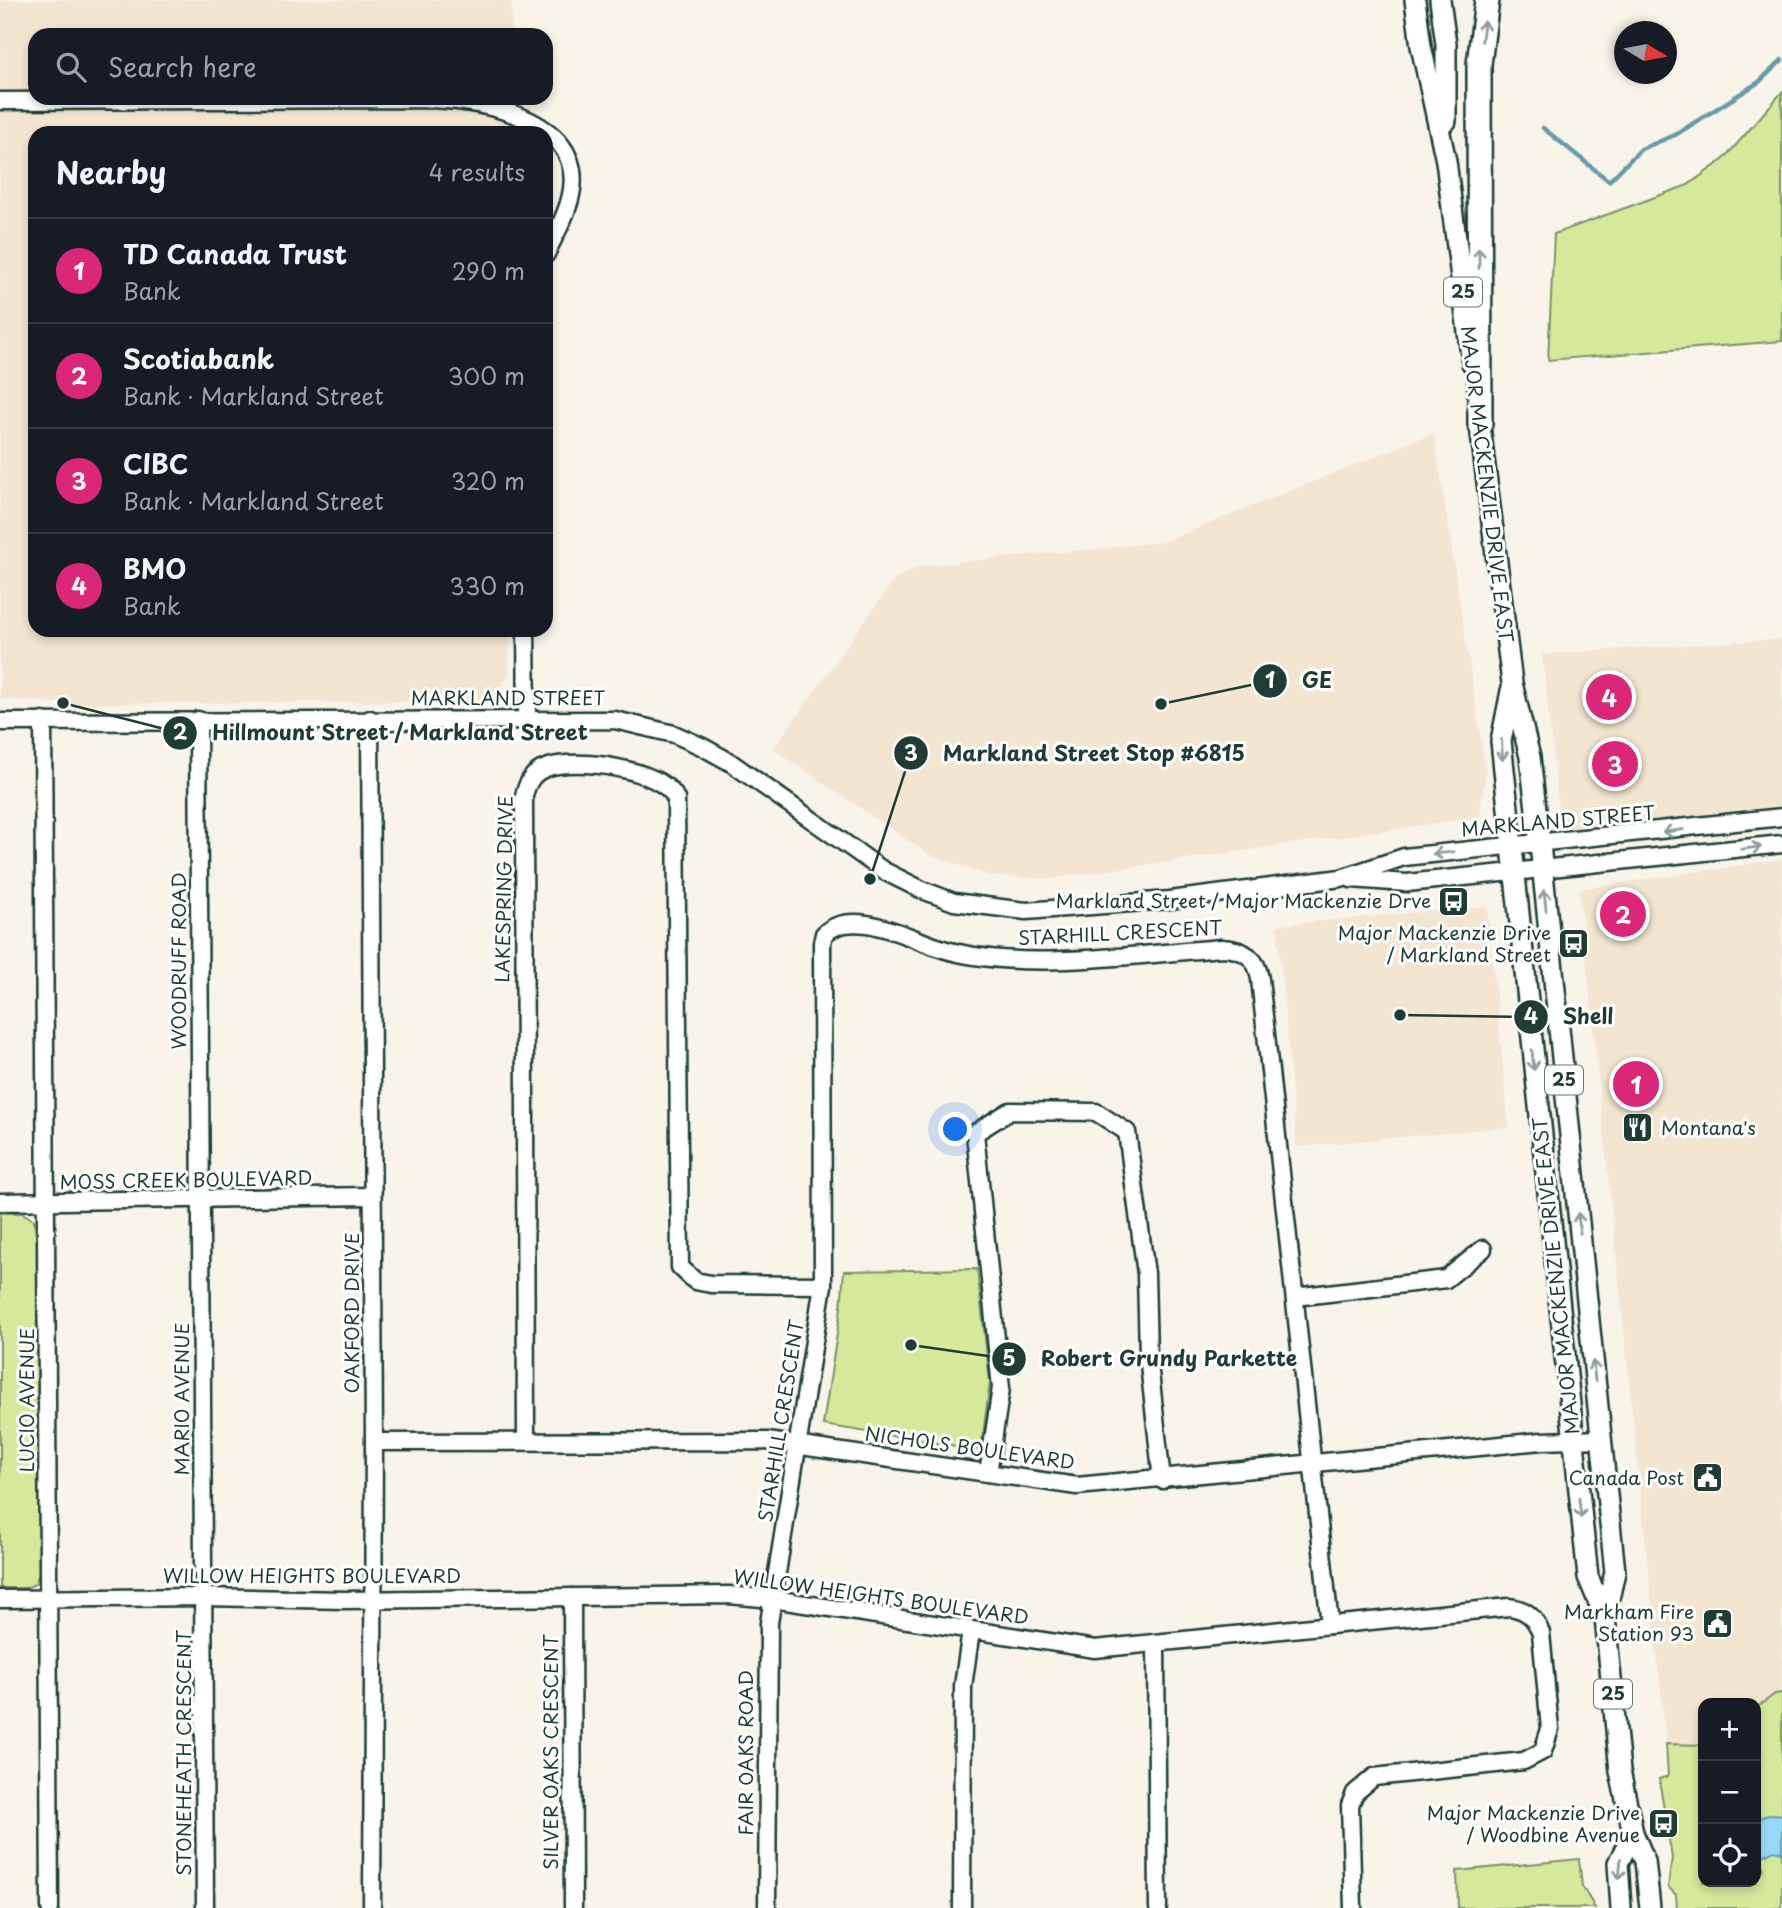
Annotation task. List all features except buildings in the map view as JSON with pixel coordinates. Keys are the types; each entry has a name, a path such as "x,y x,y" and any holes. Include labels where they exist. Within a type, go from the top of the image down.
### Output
{"highway":[{"path":"1480,424 1479,64 1487,0"}],"main road":[{"name":"MAJOR MACKENZIE DRIVE EAST","path":"1415,0 1421,46 1446,161 1512,683 1531,757 1615,1572 1605,1617"},
{"name":"MAJOR MACKENZIE DRIVE EAST","path":"1440,0 1446,44 1446,161"},
{"name":"MAJOR MACKENZIE DRIVE EAST","path":"1512,683 1501,741 1588,1577 1605,1617 1620,1771 1633,1833 1645,1861 1650,1908"},
{"path":"1621,1908 1618,1863 1633,1833"}],"street":[{"path":"0,101 28,101"},
{"path":"470,105 496,109 538,126"},
{"path":"553,138 568,156 573,175 572,191 553,237"},
{"path":"526,637 527,718"},
{"name":"MARKLAND STREET","path":"0,722 527,718 615,720 655,728 701,746 730,762 884,871 954,902 1026,911 1170,900 1341,878 1404,857 1782,817"},
{"name":"OAKFORD DRIVE","path":"370,719 374,1442 372,1908"},
{"name":"WOODRUFF ROAD","path":"198,720 202,1201"},
{"name":"LUCIO AVENUE","path":"43,721 49,1598"},
{"name":"LAKESPRING DRIVE","path":"526,1441 524,796 530,779 546,768 598,766 637,773 661,782 676,799 680,1267 695,1281 710,1284 823,1285"},
{"name":"MARKLAND STREET","path":"1341,878 1407,883 1782,844"},
{"name":"STARHILL CRESCENT","path":"773,1599 823,1285 822,943 824,934 831,928 847,921 858,921 950,951 992,958 1034,960 1222,948 1241,951 1255,961 1261,988 1331,1625"},
{"path":"988,1473 1001,1388 975,1133 1010,1111 1096,1112 1127,1132 1146,1274 1148,1355 1162,1480"},
{"name":"MOSS CREEK BOULEVARD","path":"0,1202 202,1201 372,1196"},
{"name":"MARIO AVENUE","path":"202,1201 204,1597"},
{"path":"1295,1297 1446,1279 1483,1249"},
{"name":"NICHOLS BOULEVARD","path":"374,1442 741,1440 798,1444 1077,1486 1601,1439"},
{"name":"WILLOW HEIGHTS BOULEVARD","path":"0,1599 204,1597 373,1600 729,1595 773,1599 1077,1648 1156,1645 1331,1625 1520,1608 1537,1623 1541,1633 1550,1729 1543,1751 1524,1761 1386,1775 1364,1784 1355,1793 1350,1805 1353,1908"},
{"name":"STONEHEATH CRESCENT","path":"204,1597 205,1908"},
{"name":"SILVER OAKS CRESCENT","path":"572,1597 573,1908"},
{"path":"49,1598 50,1908"},
{"name":"FAIR OAKS ROAD","path":"767,1908 767,1662 773,1599"},
{"path":"962,1908 963,1686 971,1631"},
{"path":"1156,1645 1158,1908"}],"shaded area":[{"path":"0,0 511,0 512,28 28,28 28,105 507,105 503,125 505,126 28,126 28,637 510,637 509,674 497,693 481,701 67,704 0,699"},
{"path":"1434,433 1486,773 1479,817 1048,879 989,876 928,854 773,749 894,580 920,566 1163,542"},
{"path":"1782,639 1782,805 1572,834 1561,829 1542,654"},
{"path":"1782,859 1782,1703 1761,1716 1761,1698 1698,1698 1698,1745 1666,1744 1579,889"},
{"path":"1487,906 1509,1127 1297,1147 1277,925"}],"green space":[{"path":"1782,92 1782,341 1548,360 1554,234 1688,185 1724,159"},
{"path":"0,1213 22,1213 34,1220 39,1262 40,1571 35,1584 26,1588 0,1588"},
{"path":"977,1269 990,1382 981,1450 823,1425 844,1271"},
{"path":"1782,1693 1782,1908 1677,1908 1676,1895 1668,1887 1672,1858 1659,1779 1668,1776 1666,1744 1698,1745 1698,1887 1761,1887 1761,1704 1775,1694"},
{"path":"1579,1859 1582,1886 1595,1908 1458,1908 1457,1871"}],"water":[{"path":"1772,1814 1782,1815 1782,1852 1774,1850 1761,1857 1761,1817"}],"waterway":[{"path":"1543,128 1609,181 1641,149 1675,135 1759,82 1782,60"},
{"path":"1761,1865 1762,1869"}],"place":[{"name":"BMO","path":"1609,697"},
{"name":"Hillmount Street / Markland Street","path":"63,703"},
{"name":"GE","path":"1161,704"},
{"name":"CIBC","path":"1615,764"},
{"name":"Markland Street Stop #6815","path":"870,879"},
{"name":"Markland Street / Major Mackenzie Drve","path":"1454,901"},
{"name":"Scotiabank","path":"1623,914"},
{"name":"Major Mackenzie Drive / Markland Street","path":"1574,944"},
{"name":"Shell","path":"1400,1015"},
{"name":"TD Canada Trust","path":"1636,1084"},
{"name":"Montana's","path":"1638,1128"},
{"name":"Robert Grundy Parkette","path":"911,1345"},
{"name":"Canada Post","path":"1707,1478"},
{"name":"Markham Fire Station 93","path":"1717,1623"},
{"name":"Major Mackenzie Drive / Woodbine Avenue","path":"1663,1824"}]}
